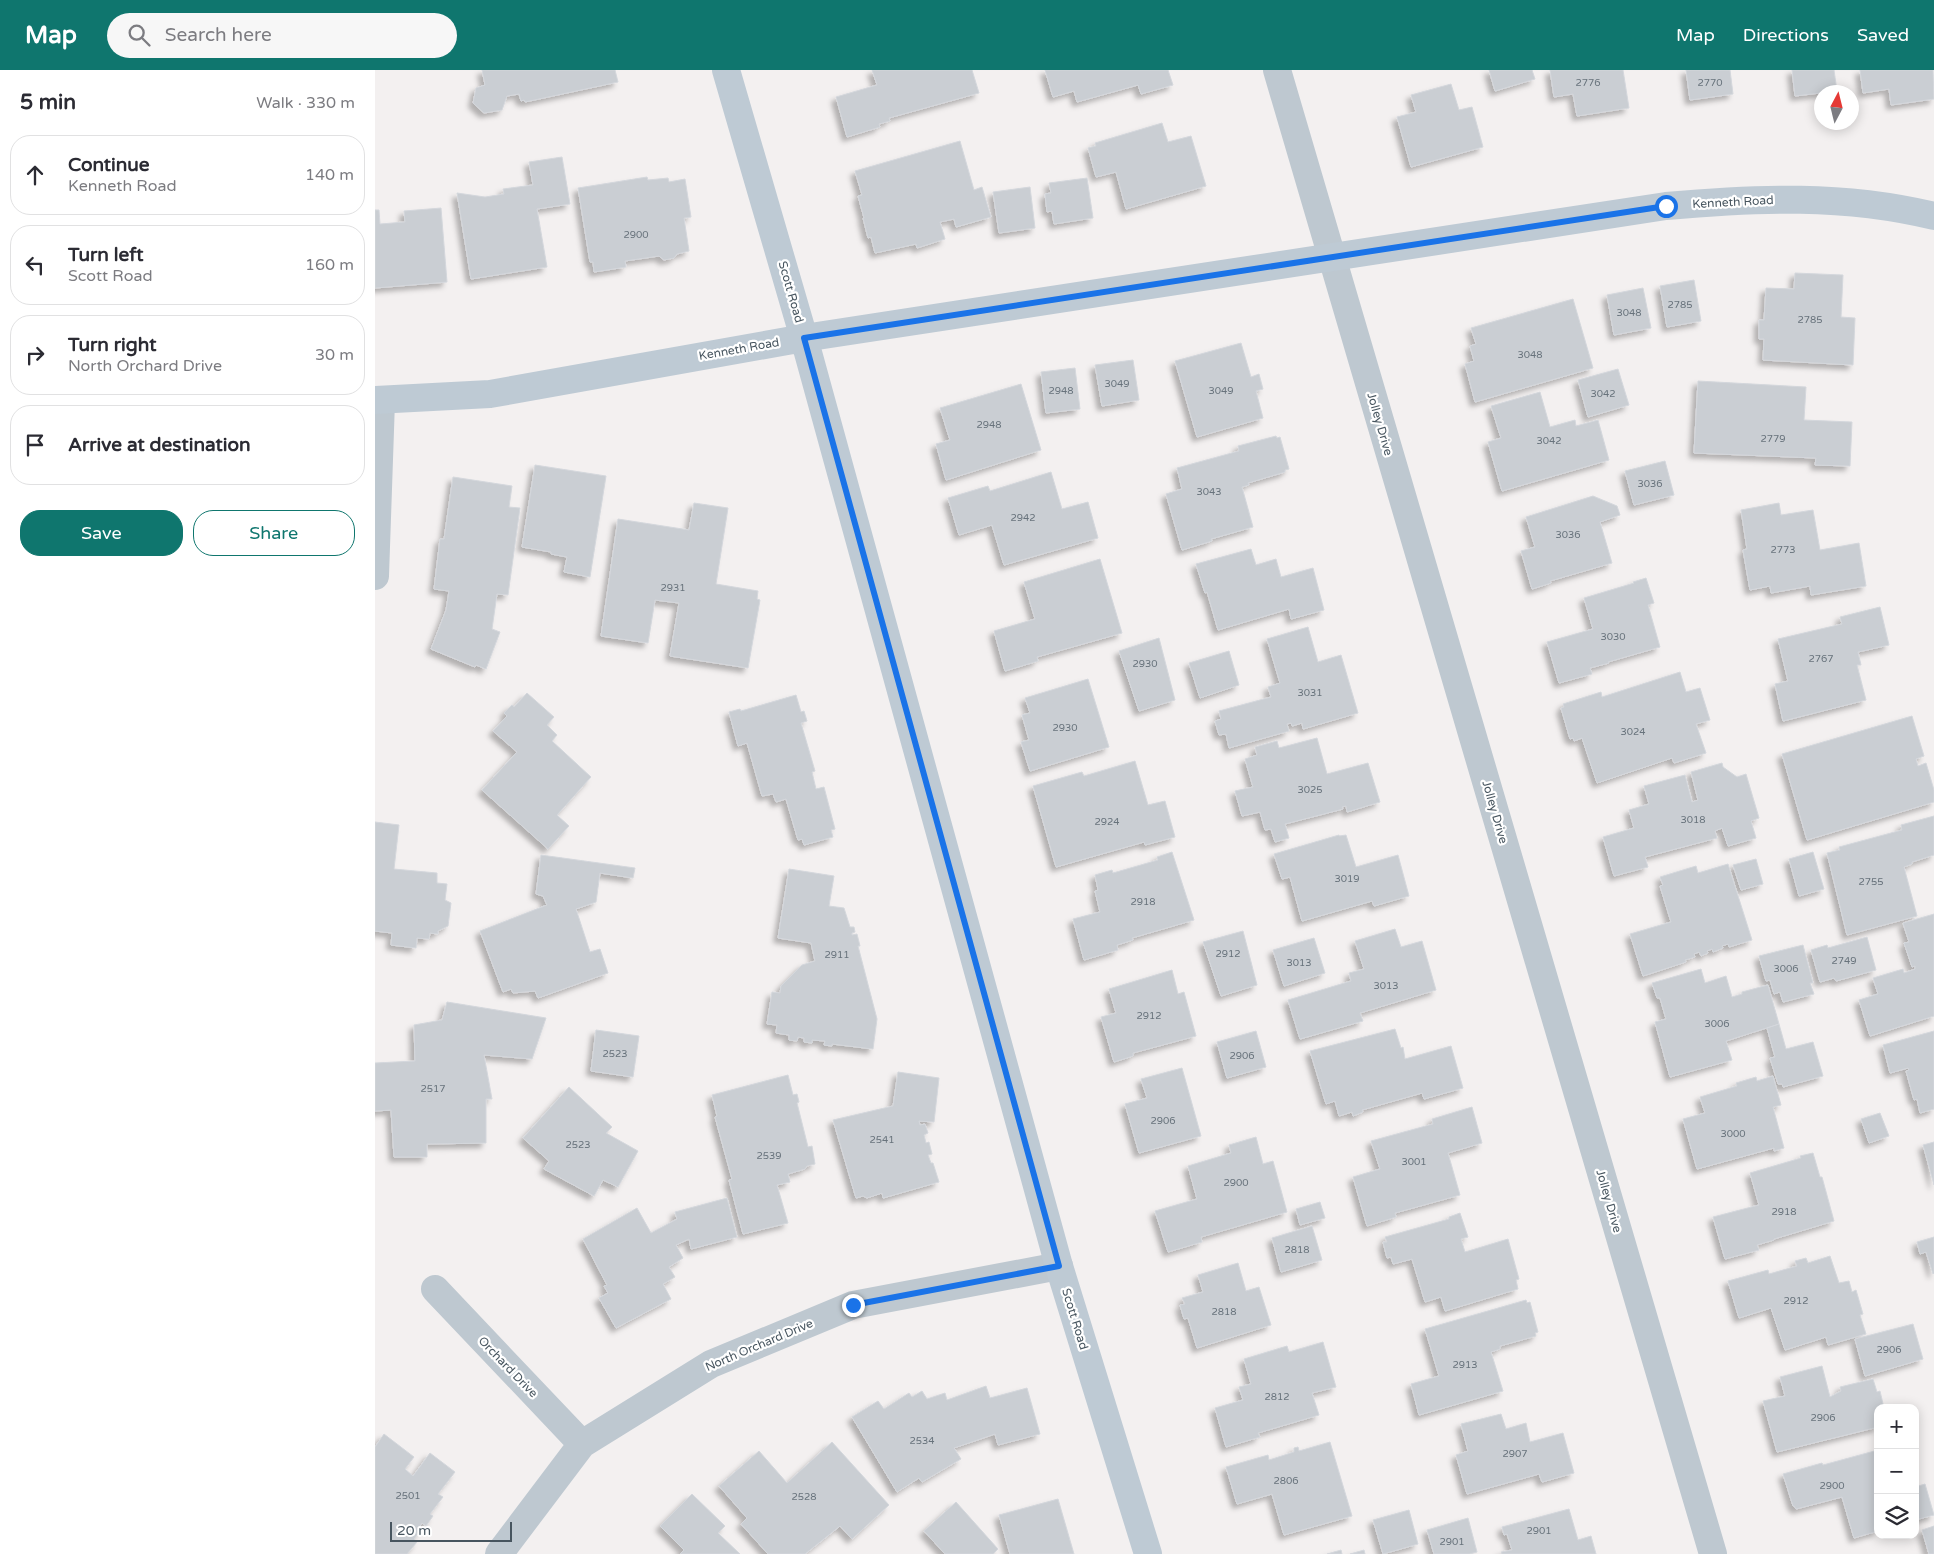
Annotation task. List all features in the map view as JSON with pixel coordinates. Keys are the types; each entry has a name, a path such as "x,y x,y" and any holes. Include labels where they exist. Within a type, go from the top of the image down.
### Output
{"street":[{"name":"Scott Road","path":"726,70 804,338 1059,1266 1148,1554"},
{"name":"Jolley Drive","path":"1277,70 1713,1554"},
{"name":"Kenneth Road","path":"378,400 489,394 804,338 1666,206 1739,200 1821,199 1898,207 1934,216"},
{"path":"375,576 378,400"},
{"name":"North Orchard Drive","path":"499,1554 582,1444 711,1364 853,1305 1059,1266"},
{"name":"Orchard Drive","path":"435,1290 582,1444"}],"building":[{"path":"482,70 615,70 618,82 525,102 524,100 521,101 519,94 507,96 502,110 484,113 473,103 476,88 485,85"},
{"path":"872,70 972,70 979,93 889,118 890,121 879,124 880,127 847,137 836,97 877,85"},
{"path":"1045,70 1168,70 1173,85 1141,94 1138,85 1077,102 1074,91 1053,97"},
{"path":"1489,70 1532,70 1535,79 1495,91"},
{"path":"1550,70 1623,70 1629,108 1577,116 1573,94 1554,97"},
{"path":"1686,70 1730,70 1733,94 1690,100"},
{"path":"1792,70 1834,70 1836,85 1814,85 1814,94 1795,96"},
{"path":"1860,70 1933,70 1934,99 1891,105 1889,89 1863,93"},
{"path":"1451,84 1459,110 1472,107 1483,147 1411,167 1397,117 1416,112 1411,95"},
{"path":"1162,123 1168,142 1191,136 1206,186 1126,209 1116,172 1096,177 1088,148 1096,146 1095,143"},
{"path":"960,141 974,190 982,187 991,217 956,227 954,219 940,222 945,239 917,248 916,244 875,253 871,237 868,238 863,218 858,196 862,195 855,171"},
{"path":"562,157 570,204 537,209 547,267 471,279 457,193 485,197 504,194 503,189 533,185 529,162"},
{"path":"647,177 648,180 668,178 669,182 685,179 691,217 684,218 689,251 677,254 674,258 664,260 659,256 625,261 626,267 594,272 593,262 590,262 578,188"},
{"path":"1087,178 1093,218 1054,224 1052,211 1047,212 1045,194 1051,193 1049,183"},
{"path":"1030,187 1035,228 999,233 993,192"},
{"path":"441,208 447,282 375,288 375,210 379,210 380,224 405,222 404,211"},
{"path":"1795,273 1843,275 1841,317 1855,318 1853,365 1763,360 1764,339 1759,339 1759,320 1764,320 1766,288 1794,289"},
{"path":"1694,280 1701,321 1667,327 1660,286"},
{"path":"1643,288 1651,328 1614,335 1607,295"},
{"path":"1573,299 1593,368 1475,402 1465,364 1474,361 1470,346 1476,344 1471,328"},
{"path":"1241,343 1251,377 1259,374 1263,389 1256,391 1263,418 1197,437 1175,361"},
{"path":"1133,360 1139,400 1102,406 1095,365"},
{"path":"1075,368 1080,409 1046,413 1041,372"},
{"path":"1618,369 1629,405 1588,417 1578,380"},
{"path":"1698,381 1806,387 1804,420 1852,422 1850,466 1815,465 1816,458 1694,453"},
{"path":"1021,384 1041,450 946,480 936,444 950,440 940,408"},
{"path":"1540,392 1550,427 1575,420 1576,426 1598,420 1609,460 1502,491 1488,442 1501,438 1491,406"},
{"path":"1276,436 1277,438 1280,437 1289,469 1285,470 1285,472 1248,483 1249,485 1242,487 1253,527 1211,539 1212,541 1182,550 1166,494 1182,489 1177,468 1239,451 1238,446"},
{"path":"1665,461 1674,495 1634,505 1625,471"},
{"path":"535,465 606,476 590,577 564,572 567,557 522,547"},
{"path":"1051,472 1062,509 1088,502 1098,538 1004,565 992,525 959,535 948,498 988,486 990,491"},
{"path":"453,477 512,486 509,507 520,508 508,595 497,594 492,629 500,632 486,669 476,665 475,667 431,649 446,610 449,591 434,589 440,539 444,539"},
{"path":"1593,496 1617,506 1620,515 1600,522 1612,563 1550,581 1551,583 1532,589 1521,551 1535,547 1526,517"},
{"path":"694,503 728,508 716,584 758,591 757,599 760,600 748,668 670,656 679,603 655,600 648,643 601,636 618,519 689,530"},
{"path":"1779,503 1781,515 1813,510 1820,550 1859,543 1866,586 1811,595 1810,586 1771,593 1770,586 1750,590 1743,550 1747,549 1741,510"},
{"path":"1251,549 1256,565 1276,559 1281,577 1313,568 1324,610 1291,619 1289,609 1218,630 1207,592 1205,593 1196,564"},
{"path":"1100,559 1122,633 1037,657 1038,661 1005,671 994,631 1035,619 1024,582"},
{"path":"1646,578 1654,603 1648,605 1660,647 1590,668 1592,674 1559,683 1547,642 1593,629 1584,598"},
{"path":"1880,607 1889,645 1858,652 1861,665 1857,665 1866,700 1783,721 1775,684 1788,681 1778,639 1842,624 1840,617"},
{"path":"1308,627 1318,662 1341,655 1358,713 1303,729 1302,723 1292,726 1291,723 1287,724 1289,731 1229,748 1226,734 1219,735 1215,721 1221,719 1219,711 1271,697 1268,687 1280,683 1267,639"},
{"path":"1159,638 1175,700 1139,711 1119,651"},
{"path":"1229,651 1239,685 1200,698 1189,663"},
{"path":"1680,672 1686,692 1700,688 1710,720 1696,724 1706,753 1674,763 1672,758 1597,783 1582,738 1574,741 1573,738 1570,739 1561,708 1564,707 1563,704 1601,692 1602,697"},
{"path":"1088,679 1109,747 1030,771 1021,742 1029,740 1022,715 1030,713 1025,698"},
{"path":"527,693 554,717 547,725 557,735 552,741 591,777 557,815 569,826 548,849 482,790 517,752 493,731 507,716 504,713 512,705 514,707"},
{"path":"796,695 801,712 804,711 807,721 801,723 815,771 812,772 816,789 824,787 835,829 831,830 833,837 804,845 802,839 798,840 786,799 776,802 773,794 762,796 747,743 738,746 729,712 740,709 741,711"},
{"path":"1912,716 1924,756 1916,759 1918,766 1926,763 1934,790 1934,802 1807,840 1782,754"},
{"path":"1317,738 1327,774 1368,763 1380,802 1347,812 1346,806 1342,807 1343,809 1285,824 1289,838 1275,842 1271,829 1265,830 1260,812 1242,816 1235,791 1253,787 1245,759 1257,755 1255,747 1277,741 1279,748"},
{"path":"1135,761 1148,805 1165,801 1175,837 1145,845 1144,842 1056,867 1033,786 1082,772 1084,776"},
{"path":"1722,763 1723,767 1737,777 1746,774 1759,818 1751,821 1756,838 1728,846 1722,828 1715,831 1717,838 1645,857 1648,867 1614,876 1603,837 1634,828 1629,810 1649,804 1644,786 1685,775 1692,802 1698,800 1691,772"},
{"path":"1934,816 1934,855 1912,862 1912,864 1904,867 1917,916 1847,935 1827,853 1840,850 1839,847 1902,830 1901,825"},
{"path":"375,822 399,825 394,869 437,873 437,883 447,884 445,900 451,903 448,926 438,931 438,934 430,933 429,939 417,938 416,948 391,945 392,933 375,931"},
{"path":"1339,835 1346,835 1356,867 1398,855 1409,896 1374,906 1372,901 1302,921 1290,877 1282,879 1274,854"},
{"path":"1172,852 1194,920 1132,938 1133,940 1117,945 1118,950 1084,960 1073,919 1100,912 1095,891 1098,890 1095,875 1112,870 1113,873 1158,860 1157,857"},
{"path":"1813,852 1824,889 1799,896 1789,859"},
{"path":"541,855 635,868 633,878 600,873 596,902 576,909 590,952 600,949 608,973 538,998 535,991 513,993 511,989 503,992 480,931 547,905 543,896 536,894"},
{"path":"1756,859 1763,884 1741,890 1733,865"},
{"path":"1728,864 1752,940 1729,947 1728,944 1713,952 1712,949 1701,956 1699,952 1694,954 1695,957 1685,960 1686,962 1643,976 1630,934 1671,922 1660,886 1663,885 1660,877 1696,866 1698,873"},
{"path":"789,869 834,876 829,906 844,908 850,927 854,927 855,932 852,935 857,934 860,946 858,946 877,1019 873,1049 832,1044 832,1046 824,1045 825,1041 812,1040 812,1043 804,1042 804,1038 798,1037 797,1041 789,1040 789,1035 776,1033 777,1025 767,1024 772,992 780,993 781,986 802,965 815,961 811,943 778,938"},
{"path":"1934,914 1934,1016 1870,1036 1859,1000 1878,994 1873,978 1903,969 1904,973 1915,969 1915,966 1912,967 1904,943 1909,942 1903,923"},
{"path":"1395,929 1401,947 1422,941 1436,990 1360,1013 1363,1021 1300,1039 1288,1000 1351,981 1349,973 1364,969 1355,941"},
{"path":"1243,931 1257,985 1221,996 1203,942"},
{"path":"1867,937 1876,970 1836,981 1834,978 1820,982 1811,950 1827,945 1828,948"},
{"path":"1314,938 1325,973 1284,986 1273,950"},
{"path":"1803,945 1814,994 1783,1002 1780,992 1774,994 1770,980 1766,981 1759,956"},
{"path":"1701,969 1705,983 1726,976 1732,997 1742,994 1742,992 1768,985 1779,1024 1726,1041 1732,1060 1670,1077 1655,1022 1666,1019 1660,998 1657,998 1652,983"},
{"path":"1172,970 1178,994 1184,992 1196,1036 1133,1053 1133,1056 1114,1062 1101,1017 1116,1013 1109,989"},
{"path":"447,1002 546,1018 532,1059 484,1055 492,1099 486,1099 486,1143 427,1144 427,1157 394,1157 391,1110 375,1111 375,1063 415,1061 414,1025 442,1020"},
{"path":"1779,1024 1786,1049 1813,1042 1823,1076 1783,1087 1782,1084 1778,1084 1770,1058 1775,1057 1767,1028"},
{"path":"1395,1029 1401,1048 1403,1047 1405,1059 1451,1046 1463,1088 1424,1099 1422,1093 1362,1110 1363,1112 1353,1116 1352,1112 1339,1116 1335,1101 1326,1104 1310,1051"},
{"path":"596,1030 639,1036 633,1077 591,1071"},
{"path":"1256,1031 1266,1067 1227,1078 1217,1042"},
{"path":"1934,1031 1934,1109 1920,1113 1917,1099 1914,1100 1906,1071 1909,1070 1908,1068 1890,1073 1883,1045"},
{"path":"1182,1068 1201,1136 1139,1153 1125,1104 1147,1098 1141,1079"},
{"path":"898,1072 939,1078 934,1122 919,1121 920,1125 925,1124 928,1133 924,1135 926,1143 929,1142 932,1154 928,1155 931,1163 933,1163 939,1182 883,1198 882,1193 867,1198 863,1196 856,1198 833,1120 893,1106"},
{"path":"788,1075 793,1095 797,1094 799,1102 797,1103 808,1147 812,1146 815,1164 788,1174 790,1182 777,1185 788,1223 743,1234 729,1180 732,1179 715,1117 717,1116 712,1095"},
{"path":"1773,1076 1781,1105 1773,1107 1784,1148 1774,1151 1774,1148 1697,1169 1683,1119 1705,1113 1700,1097 1737,1086 1736,1083 1756,1077 1757,1081"},
{"path":"569,1087 612,1127 606,1133 638,1151 618,1187 603,1180 594,1196 544,1169 549,1161 523,1138"},
{"path":"1472,1107 1482,1143 1448,1153 1460,1195 1395,1213 1396,1217 1367,1226 1353,1177 1380,1169 1371,1141 1433,1124 1432,1119"},
{"path":"1880,1113 1889,1136 1869,1143 1861,1119"},
{"path":"1256,1137 1263,1164 1273,1161 1287,1212 1201,1237 1202,1242 1168,1252 1155,1211 1197,1199 1188,1166 1231,1153 1229,1145"},
{"path":"1934,1142 1934,1185 1923,1145"},
{"path":"1813,1153 1820,1177 1822,1177 1834,1221 1774,1239 1757,1245 1759,1250 1725,1259 1713,1217 1759,1205 1750,1173"},
{"path":"727,1198 737,1237 691,1249 689,1239 676,1245 683,1258 669,1267 675,1277 663,1284 671,1299 616,1328 599,1298 608,1293 604,1286 607,1285 583,1239 637,1208 651,1233 677,1219 675,1212"},
{"path":"1320,1202 1325,1218 1300,1225 1296,1209"},
{"path":"1460,1213 1468,1237 1461,1239 1465,1252 1508,1239 1519,1279 1516,1280 1518,1289 1445,1311 1441,1297 1425,1302 1412,1259 1393,1264 1391,1257 1387,1258 1383,1242 1387,1242 1385,1237 1449,1219 1449,1217"},
{"path":"1312,1226 1322,1260 1281,1272 1272,1238"},
{"path":"1934,1237 1933,1274 1926,1252 1920,1254 1917,1242"},
{"path":"1830,1256 1839,1283 1849,1281 1852,1292 1856,1290 1863,1314 1860,1315 1866,1334 1828,1345 1826,1337 1785,1350 1771,1308 1739,1318 1728,1281 1768,1270 1769,1274 1797,1266 1795,1261 1806,1258 1808,1263"},
{"path":"1238,1263 1246,1291 1259,1287 1271,1325 1197,1348 1188,1318 1184,1319 1180,1305 1185,1304 1182,1298 1203,1292 1198,1275"},
{"path":"1526,1300 1527,1303 1530,1302 1538,1332 1535,1333 1536,1336 1500,1346 1500,1349 1491,1352 1503,1391 1419,1415 1411,1384 1439,1376 1425,1329"},
{"path":"1913,1324 1923,1359 1865,1376 1855,1339"},
{"path":"1323,1342 1336,1387 1312,1393 1319,1415 1258,1433 1260,1437 1226,1447 1215,1408 1243,1400 1239,1387 1251,1384 1244,1359 1287,1346 1289,1352"},
{"path":"1822,1366 1830,1397 1841,1391 1840,1387 1873,1379 1877,1392 1880,1391 1883,1404 1874,1404 1874,1428 1777,1452 1763,1401 1785,1396 1780,1377"},
{"path":"986,1386 990,1398 1027,1388 1040,1434 998,1445 995,1434 954,1448 961,1459 922,1482 919,1478 897,1492 852,1417 878,1401 884,1409 909,1393 912,1397 922,1391 927,1399 945,1393 947,1400"},
{"path":"1501,1414 1506,1429 1526,1423 1530,1442 1563,1433 1574,1473 1542,1482 1539,1474 1467,1494 1456,1455 1468,1451 1461,1424"},
{"path":"384,1434 414,1457 405,1469 413,1476 430,1453 455,1472 438,1494 443,1497 430,1514 433,1516 426,1526 422,1523 419,1528 421,1530 414,1539 417,1542 407,1554 375,1554 375,1447"},
{"path":"832,1442 889,1505 852,1539 840,1526 805,1554 768,1554 741,1524 747,1518 719,1486 759,1451 787,1483"},
{"path":"1330,1442 1352,1516 1284,1535 1272,1494 1237,1504 1226,1467 1268,1455 1269,1460 1294,1452 1294,1448 1298,1447 1299,1451"},
{"path":"1874,1451 1874,1532 1854,1538 1842,1497 1796,1509 1793,1506 1783,1474 1822,1463 1823,1465"},
{"path":"1925,1484 1934,1515 1919,1519 1919,1494 1919,1486"},
{"path":"692,1494 725,1526 718,1533 740,1554 680,1554 684,1550 660,1526"},
{"path":"1058,1499 1074,1554 1010,1554 999,1515"},
{"path":"956,1502 998,1549 993,1554 945,1554 924,1531"},
{"path":"1569,1509 1578,1540 1591,1536 1596,1554 1502,1554 1501,1552 1512,1550 1507,1534 1504,1535 1502,1527"},
{"path":"1409,1510 1418,1544 1383,1554 1373,1520"},
{"path":"1468,1518 1477,1552 1469,1554 1434,1554 1427,1530"},
{"path":"1934,1526 1934,1554 1929,1554 1922,1530"},
{"path":"1341,1550 1342,1554 1327,1554"},
{"path":"1364,1550 1365,1554 1350,1554"}],"route":[{"path":"853,1305 1059,1266 804,338 1666,206"}]}
